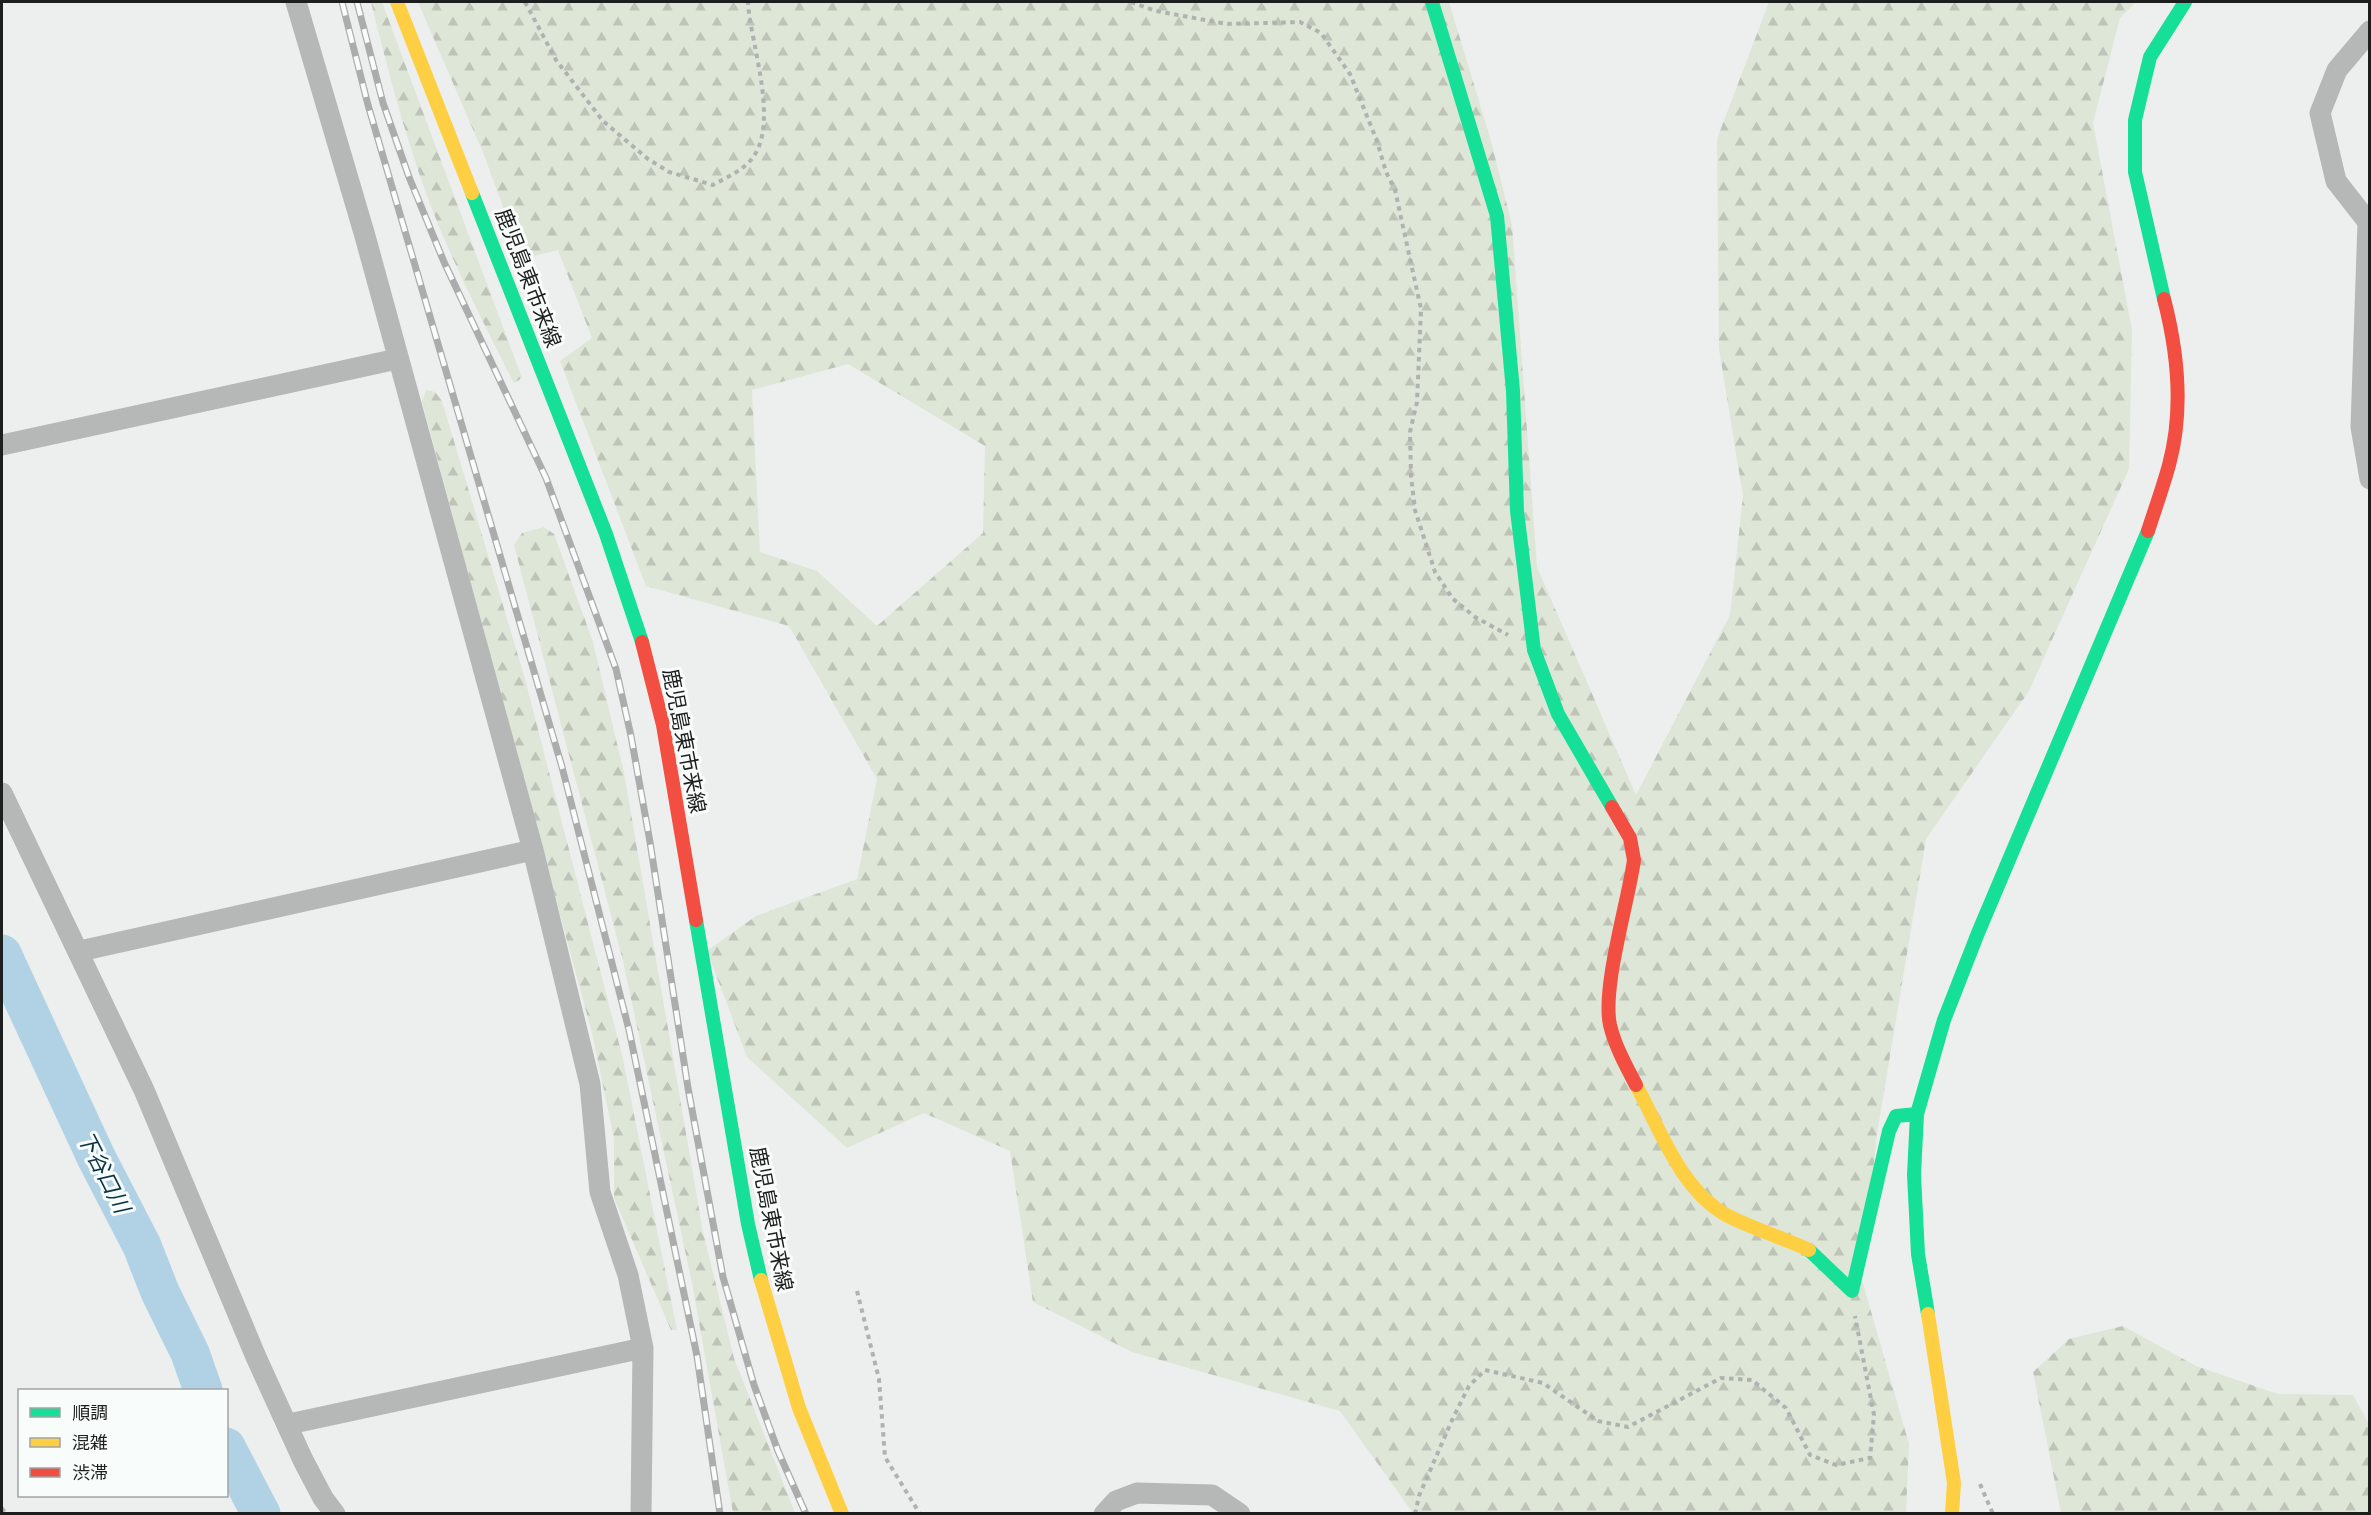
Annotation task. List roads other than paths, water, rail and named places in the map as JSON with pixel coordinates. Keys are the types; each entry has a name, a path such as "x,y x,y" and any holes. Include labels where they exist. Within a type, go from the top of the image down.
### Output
{"street":[{"path":"296,2 365,236 533,850 590,1084 600,1192 628,1275 643,1348 641,1514"},
{"name":"鹿児島東市来線","path":"397,2 606,534 638,626 663,725 746,1212 763,1295 800,1413 842,1514"},
{"path":"1432,2 1497,216 1513,391 1517,511 1534,650 1558,714 1630,838 1634,860 1608,998 1610,1025 1621,1056 1687,1179 1707,1200 1727,1215 1809,1250 1852,1291 1889,1131 1896,1116 1917,1114"},
{"path":"1952,1514 1954,1483 1918,1254 1914,1175 1917,1114 1944,1020 1983,922 2143,545 2170,463 2179,397 2173,333 2140,201 2135,172 2134,120 2151,57 2185,2"},
{"path":"2370,31 2337,70 2320,114 2336,181 2368,222 2361,427 2370,479"},
{"path":"2,445 397,359"},
{"path":"2,793 80,951 144,1090 256,1357 289,1424 308,1470 323,1498 335,1514"},
{"path":"80,951 533,850"},
{"path":"289,1424 643,1348"},
{"path":"1104,1514 1116,1502 1137,1493 1212,1495 1240,1514"}],"waterway":[{"name":"下谷口川","path":"2,954 96,1157 142,1246 160,1292 190,1353 203,1389"},
{"name":"下谷口川","path":"228,1451 261,1514"}],"railway":[{"path":"342,2 368,105 562,767 629,1030 697,1356 720,1514"},
{"path":"357,2 383,103 409,177 444,262 546,478 616,669 650,842 688,1088 723,1277 754,1385 778,1451 806,1514"}]}
